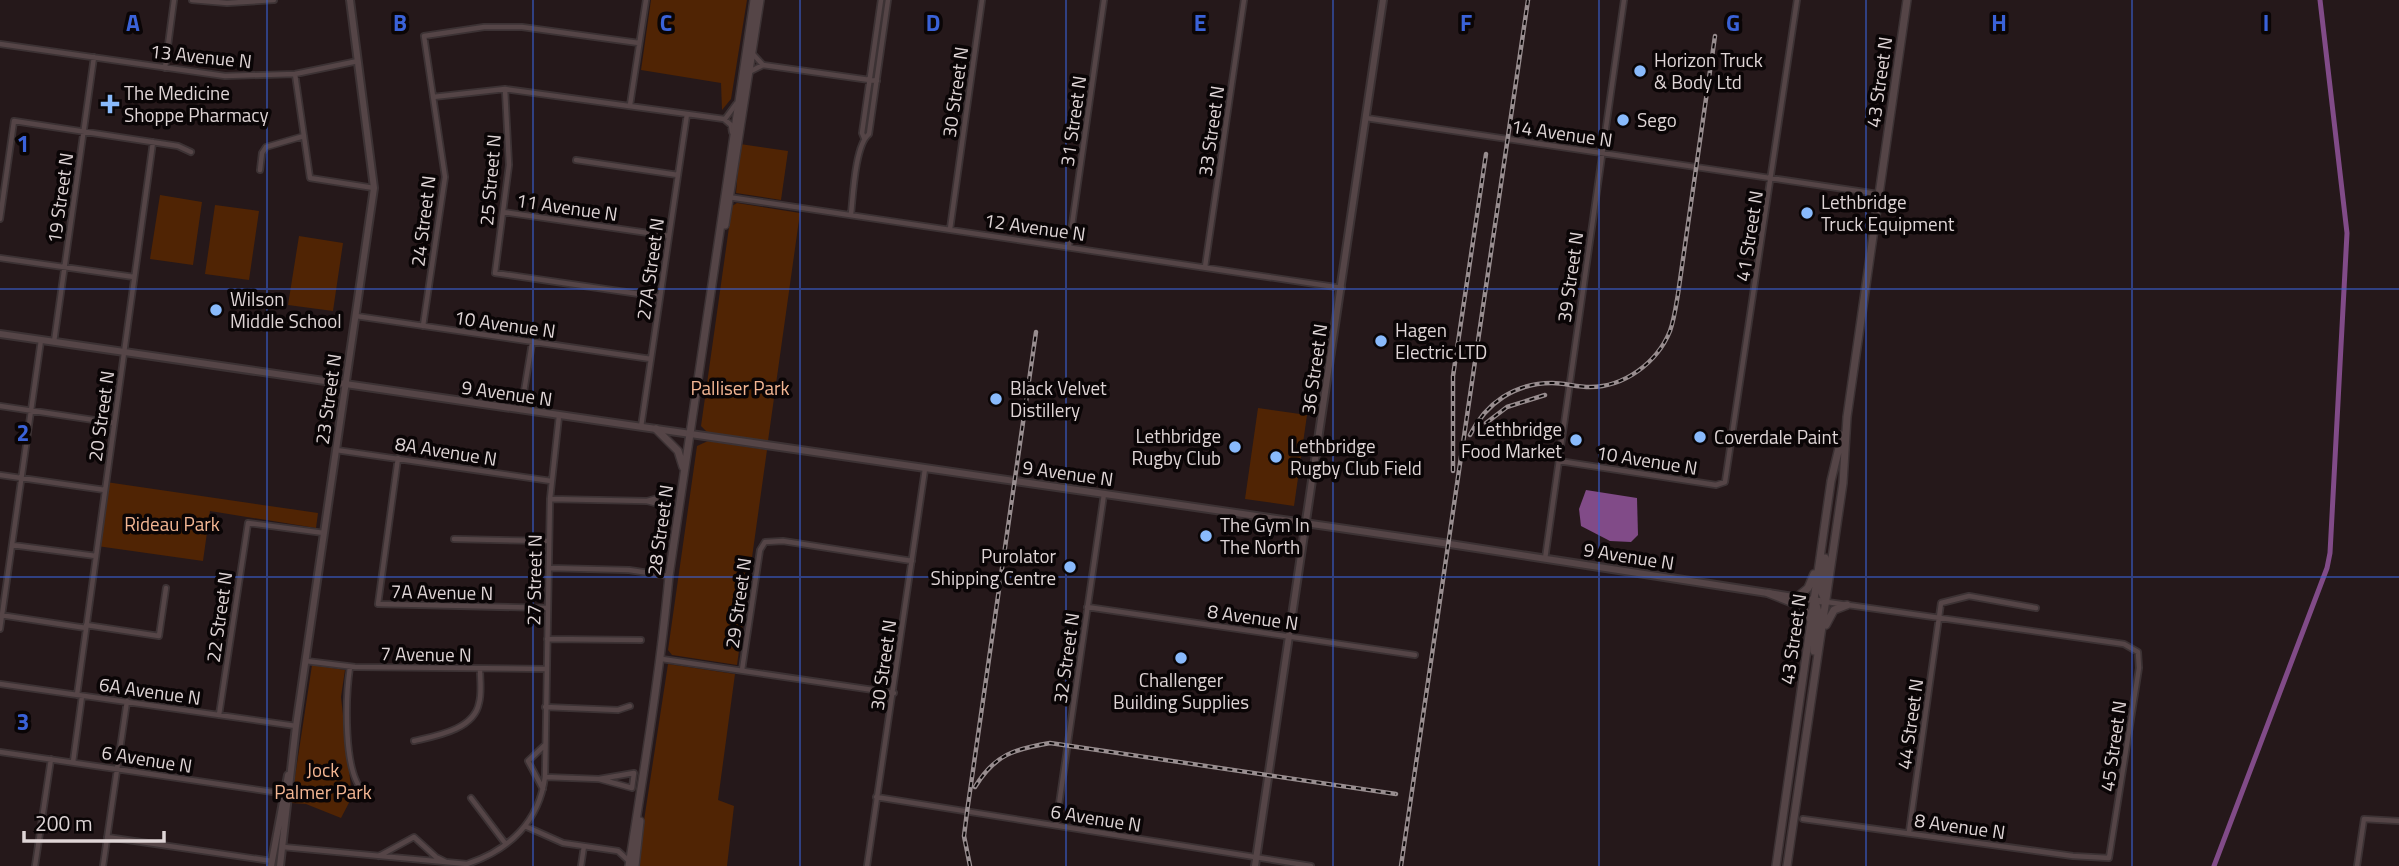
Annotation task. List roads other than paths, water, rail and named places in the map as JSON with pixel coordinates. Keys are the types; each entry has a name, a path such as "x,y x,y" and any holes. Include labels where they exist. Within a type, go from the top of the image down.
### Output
{"main road":[{"name":"28 Street N","path":"727,197 733,136 754,0"},
{"name":"28 Street N","path":"631,865 662,659 669,576 684,474 760,0"},
{"name":"43 Street N","path":"1787,866 1843,483 1847,417 1907,0"},
{"name":"43 Street N","path":"1776,866 1833,470 1847,417"},
{"path":"656,429 678,451 684,474"},
{"path":"1826,517 1822,593 1826,602"},
{"path":"1796,598 1811,585 1820,561"},
{"path":"1768,593 1803,607 1809,614 1810,629"},
{"path":"1812,694 1818,612 1814,601"},
{"path":"1820,639 1832,612 1847,606"},
{"name":"28 Street N","path":"631,865 641,799"}],"street":[{"path":"165,68 174,0"},
{"path":"192,0 274,1"},
{"name":"23 Street N","path":"271,864 292,760 374,188 350,0"},
{"path":"630,105 646,0"},
{"path":"851,214 864,138 862,133 881,0"},
{"path":"864,138 869,134 888,0"},
{"name":"30 Street N","path":"950,229 982,0"},
{"name":"31 Street N","path":"1069,246 1104,0"},
{"name":"33 Street N","path":"1205,267 1244,0"},
{"name":"36 Street N","path":"1255,866 1383,0"},
{"name":"39 Street N","path":"1545,559 1624,0"},
{"name":"41 Street N","path":"1726,476 1797,0"},
{"name":"24 Street N","path":"424,326 445,177 424,36 484,27 513,27 639,43"},
{"name":"13 Avenue N","path":"0,44 225,76 295,74 358,61"},
{"path":"752,53 763,65"},
{"name":"19 Street N","path":"54,342 94,57"},
{"path":"749,72 763,65 877,81"},
{"path":"295,74 310,178 374,188"},
{"path":"433,97 505,89 630,105 724,119 731,125 733,136"},
{"name":"25 Street N","path":"505,89 509,165 495,273 660,297"},
{"path":"724,119 733,112 738,100"},
{"name":"27A Street N","path":"641,427 687,114"},
{"name":"14 Avenue N","path":"1366,118 1878,194"},
{"path":"0,219 2,188 14,121 153,142 191,152"},
{"path":"260,170 266,146 304,136"},
{"name":"20 Street N","path":"73,762 86,626 153,142"},
{"path":"576,160 678,175"},
{"name":"12 Avenue N","path":"727,197 1342,288"},
{"name":"11 Avenue N","path":"503,212 669,236"},
{"path":"0,258 134,277"},
{"name":"10 Avenue N","path":"356,316 651,359"},
{"name":"9 Avenue N","path":"0,334 1307,523 1847,606 2131,646"},
{"path":"0,629 41,340"},
{"path":"521,411 532,342"},
{"path":"0,406 114,423"},
{"name":"27 Street N","path":"527,827 543,789 545,777 550,499 559,416"},
{"name":"8A Avenue N","path":"336,450 551,481"},
{"name":"7A Avenue N","path":"398,458 378,604 547,608"},
{"name":"10 Avenue N","path":"1559,461 1716,485 1725,482 1726,476"},
{"name":"30 Street N","path":"867,866 925,469"},
{"path":"0,475 105,490"},
{"name":"32 Street N","path":"1056,825 1104,494"},
{"path":"550,499 647,501"},
{"name":"22 Street N","path":"219,715 247,523 324,533"},
{"path":"454,539 549,541"},
{"name":"29 Street N","path":"743,670 760,550 765,542 783,541 912,561"},
{"path":"12,545 96,556"},
{"path":"549,568 629,570 669,576"},
{"path":"1,615 159,636 166,588"},
{"path":"1940,619 1941,603 1952,598 1969,596 2036,608"},
{"name":"8 Avenue N","path":"1087,607 1415,655"},
{"name":"44 Street N","path":"1909,832 1940,619"},
{"path":"547,639 641,640"},
{"name":"45 Street N","path":"2110,853 2138,668 2138,652 2131,646"},
{"path":"662,659 894,693"},
{"name":"7 Avenue N","path":"306,661 350,667 547,669"},
{"path":"350,667 345,697 353,769 358,785 365,793"},
{"path":"414,741 451,732 474,716 480,704 480,669"},
{"name":"6A Avenue N","path":"0,684 296,726"},
{"path":"103,866 127,701"},
{"path":"545,707 618,710 630,706"},
{"name":"27 Street N","path":"543,789 528,761 545,744"},
{"name":"6 Avenue N","path":"0,752 286,794"},
{"path":"35,866 51,759"},
{"path":"545,777 599,779 634,773 632,789 599,779"},
{"name":"23 Street N","path":"280,866 286,794"},
{"name":"6 Avenue N","path":"876,797 1311,866"},
{"path":"471,798 505,843"},
{"name":"8 Avenue N","path":"1803,819 2102,859 2109,858 2110,853"},
{"path":"2357,866 2364,819 2399,821"},
{"path":"283,847 467,865 495,852 527,827 563,843 618,851 633,843"},
{"path":"107,837 271,864"},
{"path":"375,858 414,837 436,857 450,864"},
{"path":"581,866 584,846"},
{"path":"618,851 631,865"}],"waterway":[{"path":"2214,866 2327,568 2330,553 2347,233 2320,0"}],"railway":[{"path":"1401,866 1528,0"},
{"path":"1470,435 1484,413 1514,391 1539,384 1590,387 1615,383 1648,363 1664,343 1671,327 1676,303 1715,36"},
{"path":"1453,471 1453,376 1486,154"},
{"path":"970,866 964,836 1036,332"},
{"path":"1486,423 1507,407 1545,395"},
{"path":"975,787 998,760 1016,751 1050,743 1396,794"}],"place":[{"name":"Horizon Truck & Body Ltd","path":"1640,71"},
{"name":"The Medicine Shoppe Pharmacy","path":"110,104"},
{"name":"Sego","path":"1623,120"},
{"name":"Lethbridge Truck Equipment","path":"1807,213"},
{"name":"Wilson Middle School","path":"216,310"},
{"name":"Hagen Electric LTD","path":"1381,341"},
{"name":"Black Velvet Distillery","path":"996,399"},
{"name":"Coverdale Paint","path":"1700,437"},
{"name":"Lethbridge Food Market","path":"1576,440"},
{"name":"Lethbridge Rugby Club","path":"1235,447"},
{"name":"Lethbridge Rugby Club Field","path":"1276,457"},
{"name":"The Gym In The North","path":"1206,536"},
{"name":"Purolator Shipping Centre","path":"1070,567"},
{"name":"Challenger Building Supplies","path":"1181,658"}],"park label":[{"name":"Palliser Park","path":"740,388"},
{"name":"Rideau Park","path":"172,524"},
{"name":"Jock Palmer Park","path":"323,781"}]}
